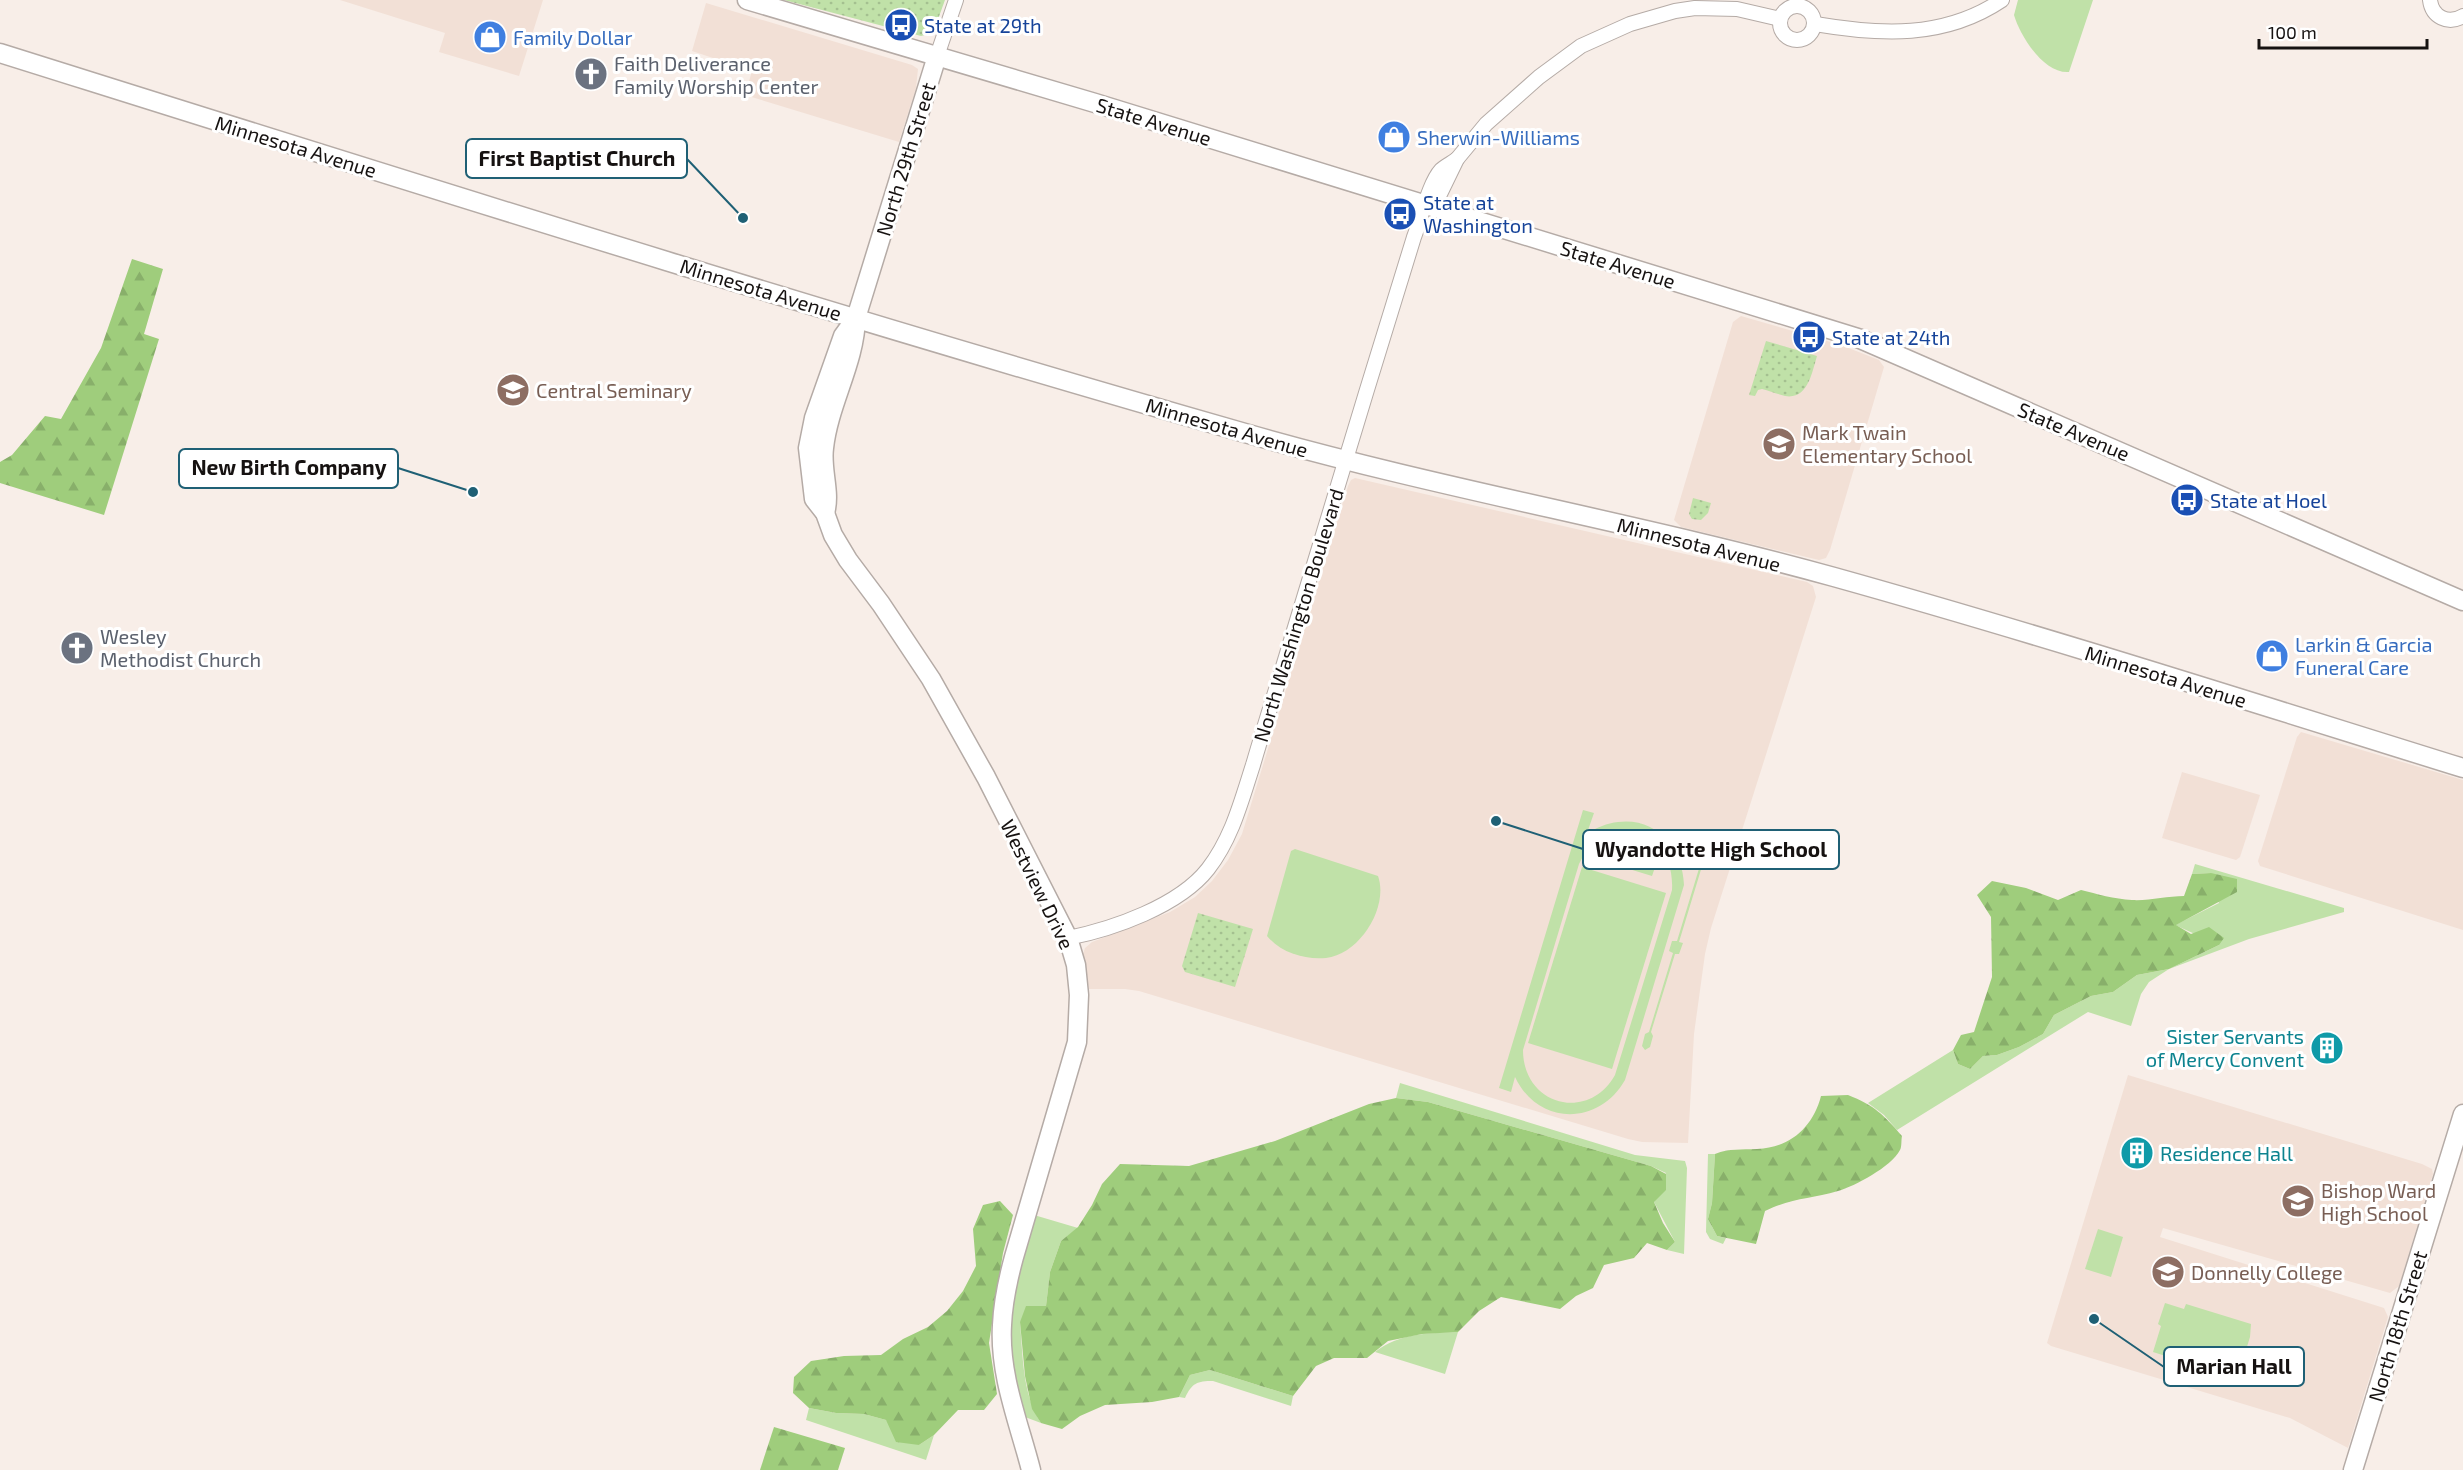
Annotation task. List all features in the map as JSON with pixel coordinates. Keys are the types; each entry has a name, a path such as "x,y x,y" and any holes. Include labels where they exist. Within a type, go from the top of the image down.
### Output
{"main road":[{"name":"State Avenue","path":"747,0 1858,338 2463,601"},
{"name":"Minnesota Avenue","path":"0,53 167,107 856,318 1251,435 1830,576 2282,710 2463,768"},
{"name":"North 29th Street","path":"856,318 937,56"},
{"name":"Westview Drive","path":"856,318 855,339 828,427 824,450 828,498 825,513 832,535 881,604 940,695 986,777 1068,938 1076,966 1079,995 1077,1042 1005,1290 1002,1327 1010,1394 1031,1470"},
{"name":"North 18th Street","path":"2353,1470 2463,1114"}],"street":[{"name":"North 29th Street","path":"937,56 956,0"},
{"path":"1815,24 1862,32 1917,30 1960,21 2002,0"},
{"path":"2430,0 2434,13 2444,20 2455,20 2463,16"},
{"path":"1797,5 1803,6 1812,13 1815,24 1810,34 1801,40 1795,40 1785,35 1780,19 1786,9 1797,5"},
{"name":"North Washington Boulevard","path":"1068,938 1121,923 1186,889 1207,870 1224,845 1243,797 1414,237 1426,205 1440,194 1456,159 1486,123 1539,77 1581,46 1655,15 1695,8 1737,9 1780,19"}],"shaded area":[{"path":"340,0 543,0 519,76 439,52 445,33"},
{"path":"706,3 912,65 918,69 916,88 899,142 745,95 752,71 692,51"},
{"name":"Mark Twain Elementary School","path":"1741,316 1841,345 1879,360 1884,367 1826,558 1819,560 1681,527 1674,520 1733,322"},
{"path":"1355,478 1807,582 1813,586 1816,597 1711,928 1705,954 1694,1034 1688,1143 1642,1142 1628,1139 1139,991 1089,989 1083,954 1085,948 1092,942 1170,912 1195,897 1212,881 1228,860 1242,834 1348,486"},
{"path":"2301,732 2463,780 2463,930 2260,866 2258,861 2297,737"},
{"path":"2182,772 2260,795 2240,857 2236,860 2162,838"},
{"name":"Donnelly College","path":"2128,1075 2422,1164 2432,1169 2433,1174 2399,1286 2390,1293 2163,1228 2160,1237 2384,1308 2388,1317 2348,1448 2290,1418 2047,1343"}],"green space":[{"path":"784,0 945,0 933,33 921,36"},
{"path":"2018,0 2093,0 2069,72 2051,67 2027,43 2014,15"},
{"path":"132,259 163,269 144,334 159,339 104,515 0,483 0,462 12,455 45,416 61,419 101,348"},
{"path":"1766,341 1817,356 1808,384 1799,394 1785,396 1762,389 1758,390 1755,396 1749,395"},
{"path":"1693,498 1711,503 1708,513 1701,520 1692,519 1689,514"},
{"path":"1583,810 1594,813 1587,833 1618,822 1632,822 1656,830 1673,848 1679,859 1684,885 1625,1080 1614,1095 1600,1106 1585,1112 1569,1114 1553,1112 1538,1105 1525,1093 1515,1077 1511,1092 1499,1088","holes":["1616,833 1641,836 1659,847 1669,865 1672,890 1615,1075 1603,1090 1589,1099 1574,1103 1559,1101 1545,1095 1534,1084 1526,1069 1523,1050 1579,864 1590,848 1599,841"]},
{"path":"1611,838 1630,844 1632,838 1641,841 1639,847 1660,853 1652,876 1603,861"},
{"path":"1703,848 1709,850 1679,942 1683,943 1679,954 1675,954 1651,1032 1653,1036 1650,1047 1645,1050 1642,1046 1645,1034 1649,1032 1673,953 1669,951 1672,941 1677,941 1701,862 1699,861"},
{"path":"1295,849 1378,876 1379,901 1369,927 1350,948 1338,955 1310,958 1294,954 1279,947 1267,936 1291,851"},
{"path":"2195,864 2344,908 2344,912 2249,939 2169,969 2219,945 2175,925 2219,903 2211,873 2192,874"},
{"path":"1582,867 1666,893 1612,1069 1528,1043"},
{"path":"2211,873 2237,879 2237,892 2176,925 2191,934 2209,927 2224,938 2219,945 2169,969 2137,975 2113,992 2091,996 2054,1015 2043,1034 2019,1047 1997,1055 1983,1056 1970,1069 1958,1064 1953,1050 1961,1035 1974,1032 1992,977 1991,917 1977,895 1992,881 2026,888 2058,900 2081,890 2138,900 2184,896 2192,874"},
{"path":"1198,913 1253,929 1235,987 1185,972 1182,966"},
{"path":"2169,969 2149,982 2141,994 2131,1026 2088,1012 1897,1130 1884,1115 1868,1103 1953,1050 1958,1064 1970,1069 1983,1056 1997,1055 2019,1047 2043,1034 2054,1015 2091,996 2113,992 2137,975"},
{"path":"1400,1083 1635,1155 1685,1161 1687,1168 1684,1254 1667,1250 1675,1242 1654,1202 1666,1173 1651,1166 1428,1102 1396,1098"},
{"path":"1848,1095 1878,1111 1902,1136 1901,1149 1889,1163 1872,1175 1845,1188 1765,1211 1756,1244 1717,1236 1708,1219 1712,1203 1715,1154 1780,1145 1790,1140 1806,1126 1821,1096"},
{"path":"1396,1098 1428,1102 1651,1166 1666,1174 1666,1190 1654,1202 1675,1242 1667,1250 1647,1243 1634,1258 1604,1265 1593,1288 1576,1296 1560,1309 1501,1297 1479,1311 1458,1332 1422,1334 1388,1341 1367,1358 1334,1358 1316,1366 1293,1396 1210,1370 1190,1375 1179,1397 1152,1402 1105,1405 1080,1416 1062,1429 1041,1423 1032,1409 1025,1376 1020,1322 1026,1306 1046,1306 1050,1272 1061,1241 1078,1227 1102,1184 1120,1164 1189,1166 1275,1141 1369,1104"},
{"path":"1708,1154 1715,1154 1712,1203 1708,1219 1717,1236 1726,1238 1723,1244 1710,1239 1706,1232"},
{"path":"1000,1201 1013,1215 1003,1253 989,1343 997,1394 984,1410 958,1410 934,1435 919,1445 896,1442 886,1420 864,1414 836,1413 809,1408 793,1393 794,1377 811,1361 844,1356 881,1355 903,1339 928,1327 947,1311 963,1291 976,1266 973,1229 983,1205"},
{"path":"1034,1215 1078,1228 1061,1241 1050,1272 1046,1306 1020,1322 1027,1387 1041,1423 1025,1417 1014,1369 1011,1339 1014,1292"},
{"path":"2098,1229 2123,1237 2111,1277 2085,1269"},
{"path":"2165,1303 2184,1309 2186,1304 2251,1324 2250,1337 2237,1379 2153,1352 2161,1326 2158,1324"},
{"path":"1458,1332 1445,1374 1375,1352 1404,1338"},
{"path":"1210,1370 1293,1396 1291,1406 1213,1381 1196,1384 1185,1398 1179,1397 1190,1375"},
{"path":"809,1408 836,1413 864,1414 886,1420 919,1445 934,1435 926,1460 806,1420"},
{"path":"774,1427 845,1448 838,1470 760,1470"}],"place":[{"name":"State at 29th","path":"901,25"},
{"name":"Family Dollar","path":"490,37"},
{"name":"Faith Deliverance Family Worship Center","path":"591,74"},
{"name":"Sherwin-Williams","path":"1394,137"},
{"name":"State at Washington","path":"1400,214"},
{"name":"First Baptist Church","path":"743,218"},
{"name":"State at 24th","path":"1809,337"},
{"name":"Central Seminary","path":"513,390"},
{"name":"Mark Twain Elementary School","path":"1779,444"},
{"name":"New Birth Company","path":"473,492"},
{"name":"State at Hoel","path":"2187,500"},
{"name":"Wesley Methodist Church","path":"77,648"},
{"name":"Larkin & Garcia Funeral Care","path":"2272,656"},
{"name":"Wyandotte High School","path":"1496,821"},
{"name":"Sister Servants of Mercy Convent","path":"2327,1048"},
{"name":"Residence Hall","path":"2137,1153"},
{"name":"Bishop Ward High School","path":"2298,1201"},
{"name":"Donnelly College","path":"2168,1272"},
{"name":"Marian Hall","path":"2094,1319"}]}
